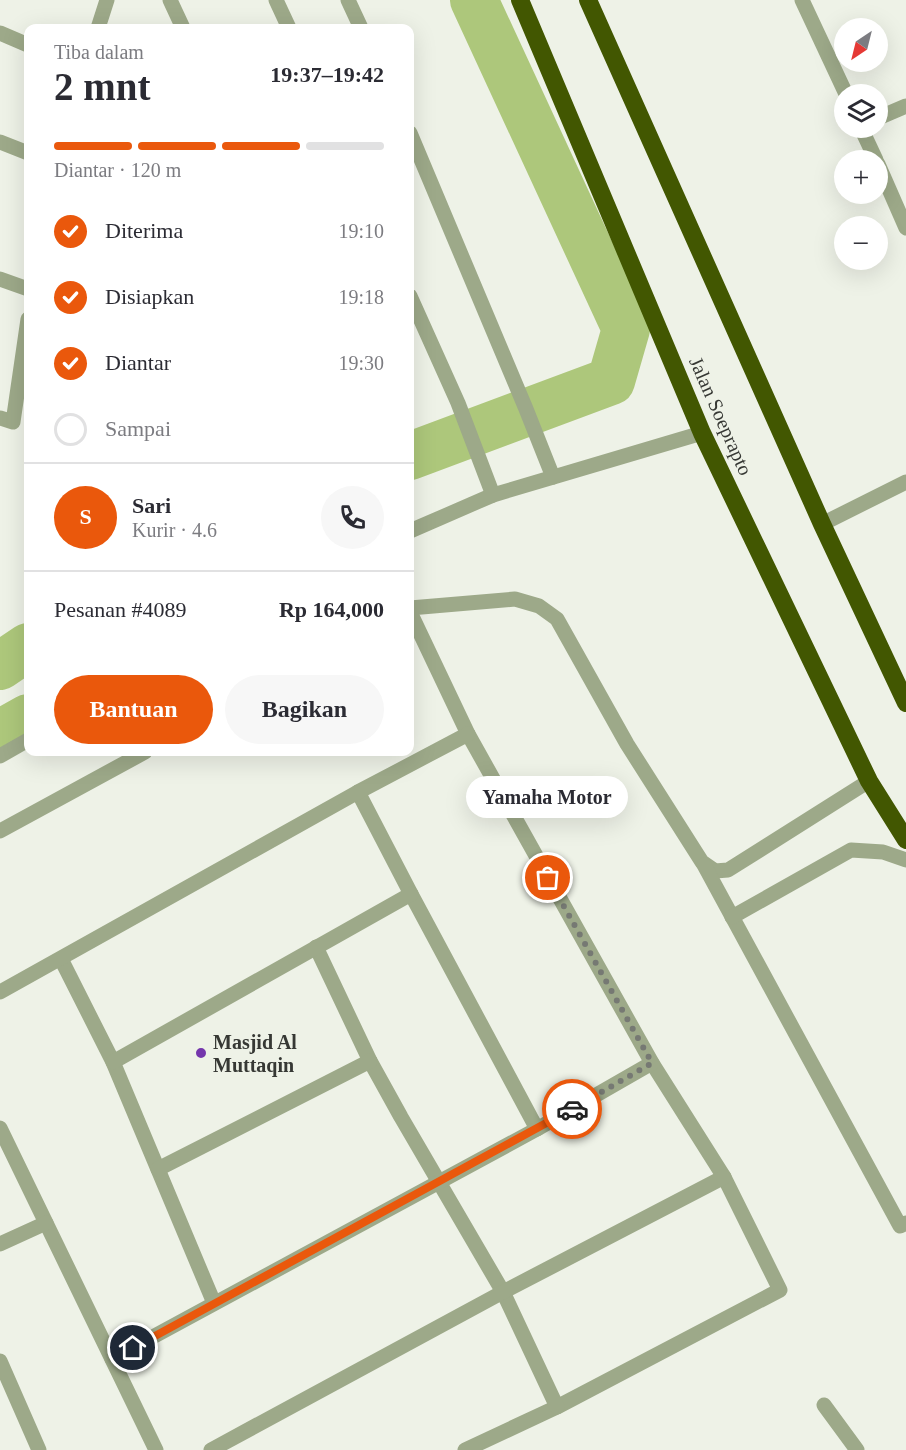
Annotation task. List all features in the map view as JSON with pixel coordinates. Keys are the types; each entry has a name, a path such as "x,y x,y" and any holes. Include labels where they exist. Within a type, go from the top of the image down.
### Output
{"highway":[{"name":"Jalan Soeprapto","path":"520,0 702,433 869,782 906,840"},
{"path":"588,0 822,524 906,703"}],"street":[{"path":"170,0 181,24"},
{"path":"276,0 287,24"},
{"path":"348,0 359,24"},
{"path":"802,0 841,84"},
{"path":"99,24 103,1"},
{"path":"0,33 24,43"},
{"path":"888,114 906,106"},
{"path":"0,142 24,151"},
{"path":"414,143 551,471"},
{"path":"888,188 906,228"},
{"path":"0,279 24,288"},
{"path":"414,305 458,403 493,495"},
{"path":"0,418 12,422 24,345"},
{"path":"414,529 551,471 702,433"},
{"path":"822,524 906,482"},
{"path":"414,610 515,599 538,606 557,619 627,744 702,862 900,1227 906,1223"},
{"path":"414,619 468,734 652,1063 724,1177 780,1290 557,1407 473,1448"},
{"path":"0,992 358,792 468,734"},
{"path":"0,756 24,742"},
{"path":"0,831 139,756"},
{"path":"702,862 715,871 728,870 869,782"},
{"path":"358,792 537,1129"},
{"path":"732,917 851,850 883,852 906,860"},
{"path":"113,1062 411,894"},
{"path":"316,947 370,1061 503,1292 557,1407"},
{"path":"61,959 113,1062 214,1303"},
{"path":"158,1169 370,1061"},
{"path":"112,1359 537,1129 652,1063"},
{"path":"0,1128 156,1450"},
{"path":"211,1450 503,1292 724,1177"},
{"path":"0,1244 46,1223"},
{"path":"0,1361 39,1450"},
{"path":"824,1405 857,1450"}],"waterway":[{"path":"414,455 611,381 626,329 474,0"},
{"path":"0,666 24,650"},
{"path":"0,734 24,720"}],"way so far":[{"path":"548,878 652,1063 572,1109"}],"place":[{"name":"Yamaha Motor","path":"548,878"},
{"name":"Masjid Al Muttaqin","path":"201,1053"}],"route":[{"path":"133,1348 572,1109"}]}
